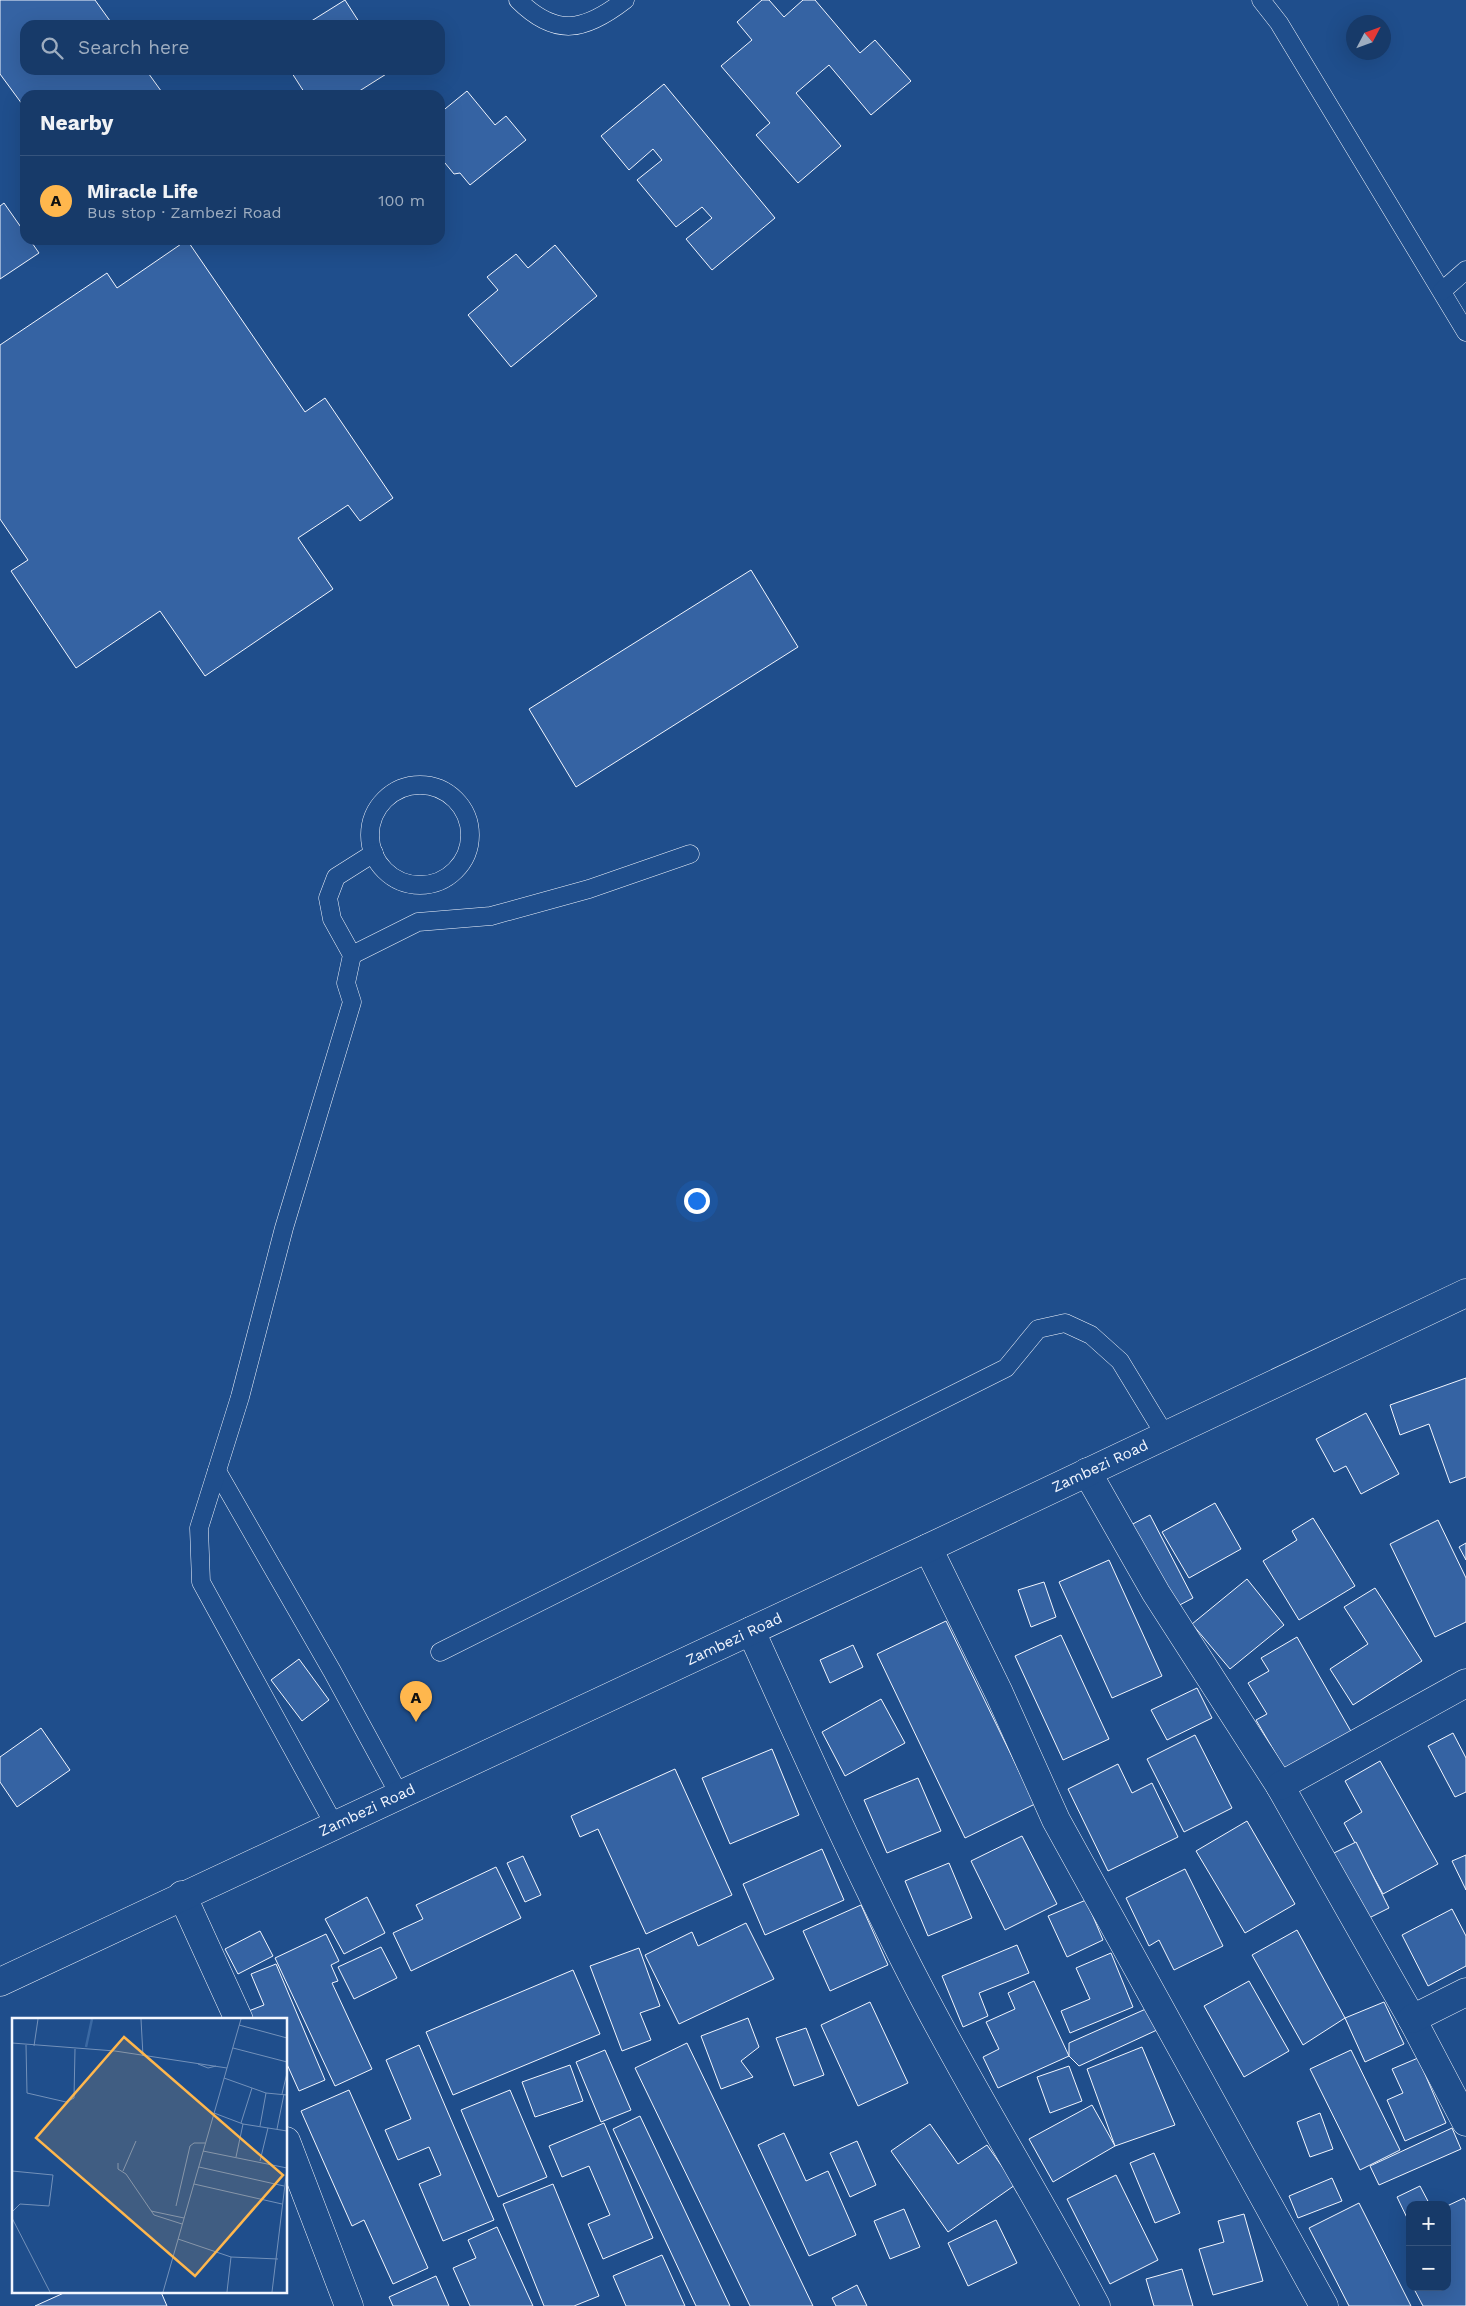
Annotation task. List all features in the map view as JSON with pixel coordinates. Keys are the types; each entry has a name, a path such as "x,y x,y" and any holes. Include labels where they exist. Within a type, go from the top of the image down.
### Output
{"street":[{"name":"Zambezi Road","path":"0,1982 182,1895 335,1826 399,1794 928,1548 1466,1293"},
{"path":"1087,1472 1156,1593 1280,1786 1412,2019 1466,2122"},
{"path":"928,1548 999,1693 1056,1820 1324,2306"},
{"path":"751,1631 819,1782 918,1986 1010,2155 1055,2228 1096,2306"},
{"path":"1280,1786 1466,1684"},
{"path":"182,1895 238,2018"},
{"path":"1412,2019 1466,1992"},
{"path":"288,2146 349,2306"}],"lane":[{"path":"518,0 529,11 553,25 578,26 600,18 625,0"},
{"path":"1261,0 1279,23 1466,332"},
{"path":"1442,291 1466,270"},
{"path":"413,785 432,786 450,794 463,808 469,823 470,839 465,854 456,868 443,878 428,884 413,885 398,881 385,872 376,861 374,853 369,842 371,823 380,805 395,792 413,785"},
{"path":"335,1826 201,1582 200,1528 240,1397 284,1228 352,1002 346,984 352,955 332,919 328,898 336,877 374,853"},
{"path":"352,955 418,922 491,916 589,889 690,854"},
{"path":"440,1652 1006,1368 1038,1330 1066,1323 1091,1335 1120,1360 1165,1435"},
{"path":"217,1471 332,1671 399,1794"}],"building":[{"path":"0,0 95,0 109,20 20,20 20,75 150,75 160,90 20,90 20,101 0,74"},
{"path":"345,0 358,20 313,20"},
{"path":"762,0 769,0 784,17 803,0 815,0 860,53 875,40 911,81 871,115 829,65 796,93 841,146 798,183 756,135 770,123 721,66 752,40 737,22"},
{"path":"293,75 385,75 361,90 303,90"},
{"path":"664,84 775,218 712,270 686,239 712,218 702,207 676,227 637,180 662,160 653,149 629,170 601,136"},
{"path":"467,91 495,125 506,116 526,140 470,185 460,173 454,174 445,163 445,109"},
{"path":"4,203 20,226 20,245 33,245 39,253 0,279 0,206"},
{"path":"180,245 190,245 305,412 325,398 393,498 360,521 348,505 298,538 333,589 205,676 160,611 76,668 11,571 28,560 0,519 0,345 107,273 117,288"},
{"path":"555,245 597,296 511,367 468,315 498,290 487,277 516,254 528,268"},
{"path":"751,570 798,647 576,787 529,709"},
{"path":"1466,1378 1466,1477 1450,1483 1429,1424 1400,1435 1390,1405"},
{"path":"1366,1413 1399,1474 1361,1494 1346,1466 1334,1472 1316,1439"},
{"path":"1215,1503 1241,1549 1189,1578 1162,1532"},
{"path":"1150,1515 1193,1598 1170,1610 1127,1527"},
{"path":"1313,1518 1355,1586 1299,1620 1263,1561 1297,1540 1292,1531"},
{"path":"1438,1520 1466,1578 1466,1622 1435,1637 1390,1544"},
{"path":"1466,1543 1466,1560 1459,1547"},
{"path":"1109,1560 1162,1676 1112,1698 1059,1582"},
{"path":"1247,1579 1284,1625 1230,1669 1192,1624"},
{"path":"1044,1582 1056,1617 1031,1627 1018,1590"},
{"path":"1375,1588 1422,1661 1353,1705 1330,1669 1368,1644 1344,1607"},
{"path":"946,1621 1035,1804 965,1838 877,1654"},
{"path":"1061,1635 1109,1739 1063,1760 1015,1656"},
{"path":"1297,1637 1353,1735 1287,1773 1256,1720 1267,1714 1248,1683 1269,1671 1261,1658"},
{"path":"853,1645 863,1667 830,1683 820,1660"},
{"path":"299,1659 329,1700 302,1721 271,1680"},
{"path":"1197,1688 1212,1718 1167,1740 1151,1710"},
{"path":"881,1699 905,1743 845,1776 822,1732"},
{"path":"41,1728 70,1770 17,1807 0,1782 0,1757"},
{"path":"1453,1733 1466,1758 1466,1792 1455,1797 1428,1746"},
{"path":"1195,1735 1232,1808 1184,1832 1147,1759"},
{"path":"772,1749 799,1815 730,1844 702,1778"},
{"path":"1380,1761 1438,1864 1383,1894 1344,1823 1362,1812 1345,1781"},
{"path":"1118,1764 1132,1793 1152,1783 1178,1837 1108,1871 1068,1789"},
{"path":"675,1769 732,1895 646,1934 598,1829 580,1837 571,1816"},
{"path":"918,1778 941,1831 887,1853 864,1800"},
{"path":"1247,1821 1295,1904 1245,1933 1196,1851"},
{"path":"1022,1836 1057,1904 1005,1930 971,1861"},
{"path":"1356,1842 1389,1908 1363,1921 1330,1855"},
{"path":"822,1849 844,1900 765,1935 743,1884"},
{"path":"1466,1855 1466,1890 1452,1861"},
{"path":"523,1856 541,1895 525,1902 507,1863"},
{"path":"949,1863 972,1918 928,1936 905,1881"},
{"path":"496,1867 521,1918 411,1971 393,1933 423,1919 416,1905"},
{"path":"1185,1869 1223,1946 1174,1970 1159,1940 1149,1946 1126,1898"},
{"path":"367,1897 385,1933 344,1954 325,1919"},
{"path":"1086,1900 1103,1940 1067,1957 1048,1916"},
{"path":"861,1905 888,1965 830,1991 803,1931"},
{"path":"1452,1909 1466,1936 1466,1966 1428,1986 1402,1935"},
{"path":"746,1923 774,1979 679,2024 645,1955 692,1932 698,1946"},
{"path":"1297,1930 1345,2018 1303,2045 1252,1955"},
{"path":"260,1931 273,1956 238,1974 225,1949"},
{"path":"326,1934 339,1961 331,1965 338,1981 332,1983 372,2069 335,2086 275,1958"},
{"path":"1017,1945 1029,1973 979,1993 988,2016 963,2027 942,1976"},
{"path":"381,1947 397,1978 354,1999 338,1967"},
{"path":"639,1948 660,2006 640,2013 651,2040 622,2051 590,1966"},
{"path":"1111,1953 1133,2007 1070,2033 1061,2011 1090,1999 1076,1968"},
{"path":"276,1964 325,2080 299,2091 288,2066 288,2018 248,2018 246,2012 264,2005 251,1974"},
{"path":"573,1970 600,2034 453,2095 426,2032"},
{"path":"1034,1981 1069,2056 998,2088 983,2057 999,2049 986,2022 1015,2009 1008,1993"},
{"path":"1249,1981 1289,2051 1244,2077 1204,2006"},
{"path":"870,2002 908,2083 858,2106 821,2025"},
{"path":"1384,2002 1404,2044 1365,2062 1345,2018"},
{"path":"1148,2008 1157,2030 1079,2066 1069,2056 1069,2043"},
{"path":"748,2018 759,2047 741,2061 753,2077 721,2089 701,2036"},
{"path":"806,2028 824,2075 794,2086 776,2038"},
{"path":"687,2043 813,2306 750,2306 635,2068"},
{"path":"419,2045 494,2220 443,2241 419,2184 441,2175 429,2147 398,2160 385,2130 411,2119 386,2060"},
{"path":"1142,2047 1175,2125 1115,2146 1087,2069"},
{"path":"605,2050 631,2110 601,2122 576,2062"},
{"path":"1351,2050 1400,2150 1360,2170 1310,2069"},
{"path":"1418,2058 1446,2123 1405,2141 1387,2100 1403,2093 1392,2069"},
{"path":"570,2065 583,2101 535,2117 522,2082"},
{"path":"1069,2066 1082,2101 1050,2113 1037,2077"},
{"path":"349,2090 428,2268 393,2284 364,2220 352,2226 301,2111"},
{"path":"510,2090 547,2177 498,2197 461,2110"},
{"path":"1092,2105 1115,2146 1053,2182 1029,2139"},
{"path":"1320,2113 1333,2149 1310,2157 1297,2122"},
{"path":"640,2116 730,2306 696,2306 613,2129"},
{"path":"604,2123 653,2238 603,2259 588,2224 610,2215 589,2166 562,2177 549,2146"},
{"path":"930,2124 958,2164 987,2145 1015,2185 948,2232 891,2151"},
{"path":"1452,2128 1461,2149 1379,2185 1370,2166"},
{"path":"784,2133 806,2181 828,2171 856,2235 809,2256 758,2145"},
{"path":"857,2141 876,2185 850,2197 830,2153"},
{"path":"1154,2153 1180,2213 1155,2223 1130,2163"},
{"path":"1116,2175 1158,2260 1110,2284 1067,2199"},
{"path":"1332,2178 1342,2201 1298,2218 1289,2196"},
{"path":"553,2184 599,2296 574,2306 544,2306 503,2204"},
{"path":"1420,2186 1428,2201 1406,2201 1406,2216 1397,2197"},
{"path":"1464,2198 1466,2202 1466,2306 1423,2306 1415,2291 1451,2291 1451,2204"},
{"path":"1359,2203 1411,2306 1349,2306 1309,2228"},
{"path":"904,2209 920,2247 890,2259 874,2221"},
{"path":"1244,2214 1263,2281 1213,2295 1199,2249 1224,2242 1218,2221"},
{"path":"996,2220 1017,2263 968,2286 948,2243"},
{"path":"497,2227 533,2306 470,2306 453,2268 476,2258 468,2240"},
{"path":"662,2255 685,2306 626,2306 613,2276"},
{"path":"1182,2269 1193,2306 1154,2306 1146,2279"},
{"path":"436,2276 449,2306 393,2306 389,2297"},
{"path":"857,2285 867,2306 836,2306 832,2298"},
{"path":"62,2294 162,2294 167,2306 35,2306"}],"place":[{"name":"Miracle Life","path":"416,1722"}]}
